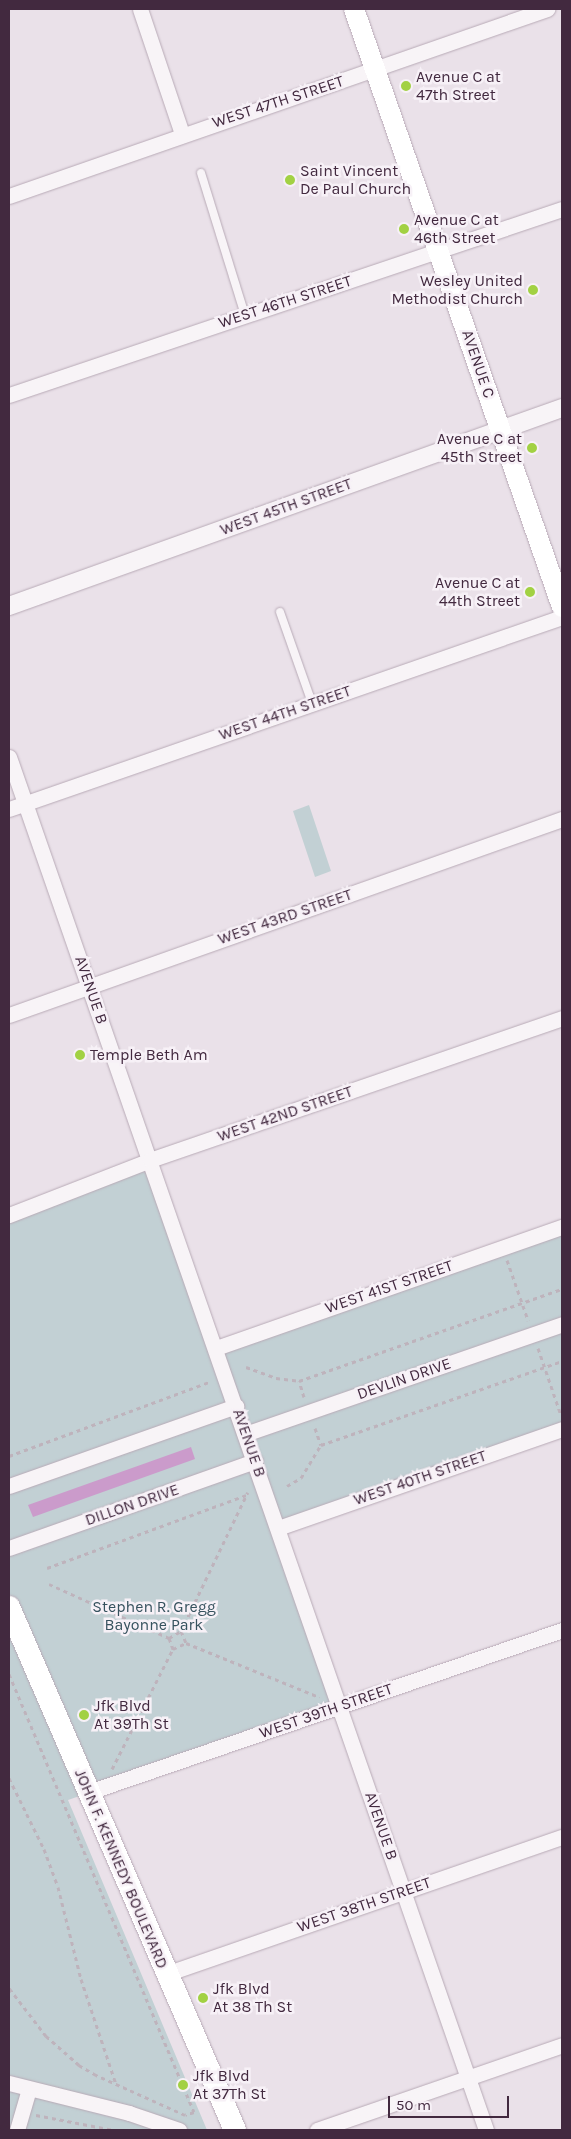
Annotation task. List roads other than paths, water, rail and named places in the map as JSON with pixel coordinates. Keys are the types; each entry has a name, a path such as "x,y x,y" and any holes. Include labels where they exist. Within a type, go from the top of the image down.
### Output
{"main road":[{"name":"AVENUE C","path":"354,9 562,607"},
{"name":"JOHN F. KENNEDY BOULEVARD","path":"9,1607 235,2130"}],"street":[{"path":"140,9 182,134"},
{"name":"WEST 47TH STREET","path":"9,196 182,134 375,70 547,9"},
{"name":"WEST 46TH STREET","path":"9,395 562,209"},
{"name":"WEST 45TH STREET","path":"9,606 562,408"},
{"name":"WEST 44TH STREET","path":"9,809 562,617"},
{"name":"AVENUE B","path":"9,757 216,1348 486,2130"},
{"name":"WEST 43RD STREET","path":"9,1015 562,819"},
{"name":"WEST 42ND STREET","path":"9,1214 150,1160 562,1018"},
{"name":"WEST 41ST STREET","path":"216,1348 562,1228"},
{"name":"DEVLIN DRIVE","path":"245,1434 562,1324"},
{"path":"9,1486 236,1406"},
{"name":"WEST 40TH STREET","path":"278,1528 562,1428"},
{"name":"DILLON DRIVE","path":"9,1548 255,1462"},
{"name":"WEST 39TH STREET","path":"89,1792 562,1630"},
{"name":"WEST 38TH STREET","path":"166,1974 562,1837"},
{"path":"317,2130 562,2044"},
{"path":"9,2083 102,2106 180,2130"},
{"path":"17,2130 29,2089"}],"lane":[{"path":"201,173 245,315"},
{"path":"280,612 312,703"}],"place":[{"name":"Avenue C at 47th Street","path":"406,86"},
{"name":"Saint Vincent De Paul Church","path":"290,180"},
{"name":"Avenue C at 46th Street","path":"404,229"},
{"name":"Wesley United Methodist Church","path":"533,290"},
{"name":"Avenue C at 45th Street","path":"532,448"},
{"name":"Avenue C at 44th Street","path":"530,592"},
{"name":"Temple Beth Am","path":"80,1055"},
{"name":"Jfk Blvd At 39Th St","path":"84,1715"},
{"name":"Jfk Blvd At 38 Th St","path":"203,1998"},
{"name":"Jfk Blvd At 37Th St","path":"183,2085"}],"park label":[{"name":"Stephen R. Gregg Bayonne Park","path":"154,1616"}]}
